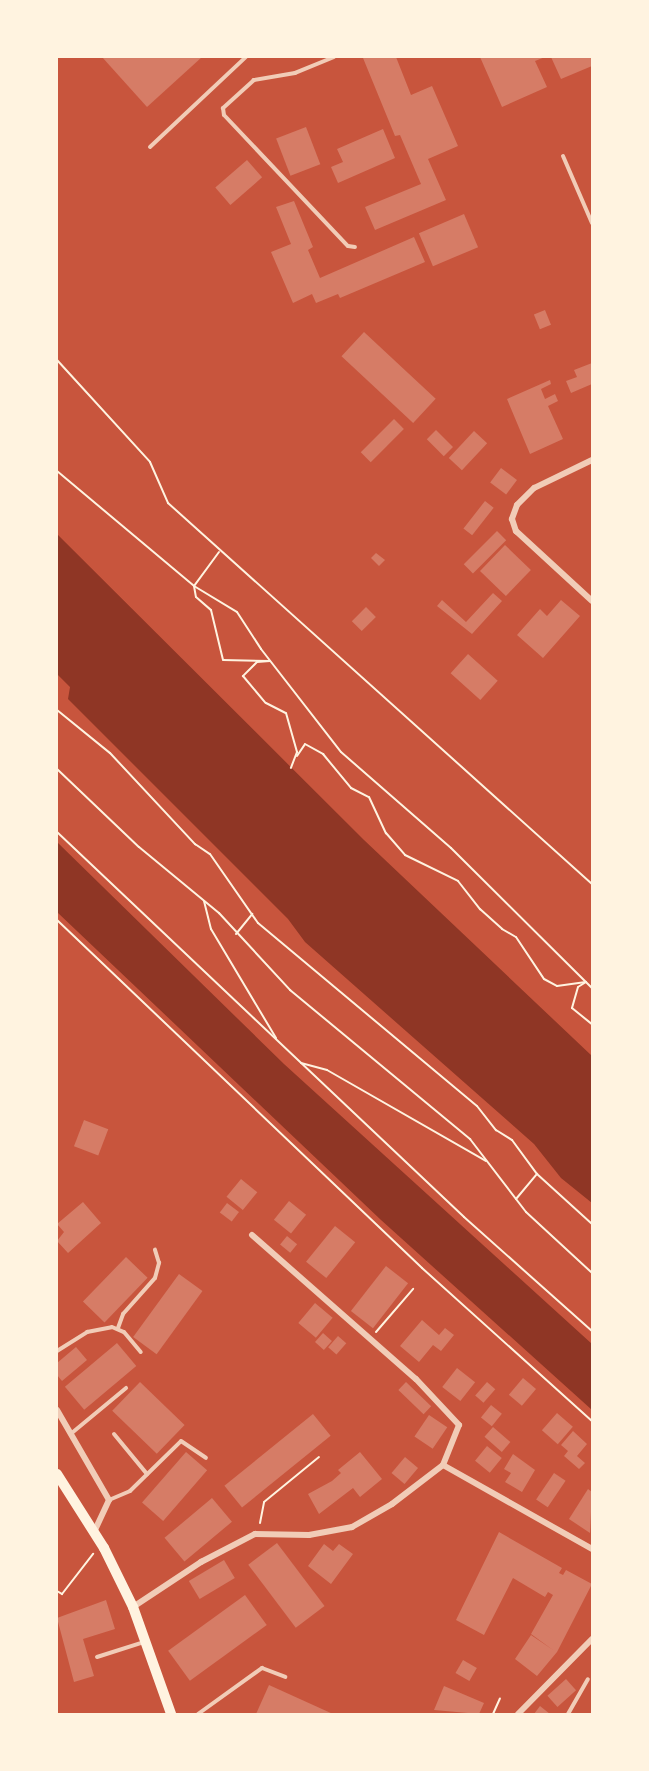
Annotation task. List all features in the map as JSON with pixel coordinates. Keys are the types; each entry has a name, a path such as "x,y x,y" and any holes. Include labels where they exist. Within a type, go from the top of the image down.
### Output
{"main road":[{"path":"57,1474 104,1548 133,1607 171,1714"}],"street":[{"path":"592,460 534,488 517,505 512,519 516,531 592,601"},
{"path":"133,1607 201,1562 255,1534 309,1535 352,1527 392,1504 443,1465 459,1425 370,1338 252,1235"},
{"path":"57,1410 73,1432 110,1500 94,1532"},
{"path":"443,1465 592,1549"},
{"path":"518,1714 592,1639"}],"lane":[{"path":"150,147 246,57"},
{"path":"334,57 295,73 254,80 223,108 224,115 348,246 355,247"},
{"path":"563,156 592,223"},
{"path":"118,1328 123,1314 155,1278 159,1263 155,1250"},
{"path":"57,1351 87,1332 118,1328"},
{"path":"118,1328 141,1352"},
{"path":"73,1432 126,1388"},
{"path":"114,1434 147,1474"},
{"path":"110,1500 130,1491 181,1441 206,1458"},
{"path":"97,1657 145,1642"},
{"path":"198,1714 262,1668 285,1677"},
{"path":"568,1714 588,1679"}],"path":[{"path":"57,360 150,462 168,503 219,552 293,612 592,884"},
{"path":"57,471 194,586 237,612 270,661 341,752 451,848 592,988"},
{"path":"219,552 194,586 196,597 211,610 223,660 270,661"},
{"path":"270,661 257,662 243,676 266,703 286,713 297,756"},
{"path":"57,710 110,753 195,844 210,854 252,914 477,1106 496,1130 512,1140 537,1174 592,1224"},
{"path":"291,768 301,745 305,744 324,754 351,788 369,797 386,833 405,855 458,881 480,909 502,929 516,937 544,979 557,986 586,982"},
{"path":"57,769 139,847 204,901 349,1042 460,1130 516,1200 592,1272"},
{"path":"57,832 300,1063 592,1331"},
{"path":"204,901 211,929 276,1040"},
{"path":"236,934 252,914"},
{"path":"57,920 422,1268 592,1421"},
{"path":"586,982 578,987 572,1008 592,1024"},
{"path":"300,1063 327,1070 486,1161"},
{"path":"516,1200 537,1174"},
{"path":"370,1338 413,1289"},
{"path":"260,1523 264,1502 319,1457"},
{"path":"57,1591 62,1594 91,1555 104,1548"},
{"path":"494,1714 500,1698"}],"shaded area":[{"path":"57,534 364,840 592,1056 592,1203 561,1178 534,1144 305,942 288,919 68,699 70,687 57,674"},
{"path":"57,842 284,1064 592,1344 592,1410 381,1220 57,912"}],"building":[{"path":"102,57 202,57 147,107"},
{"path":"396,57 411,95 432,86 458,146 428,159 446,200 375,230 365,207 421,184 400,135 395,136 363,58"},
{"path":"480,57 545,57 535,61 547,87 502,107"},
{"path":"551,57 592,57 592,66 561,79"},
{"path":"306,127 320,164 290,176 276,138"},
{"path":"383,129 395,158 338,183 331,167 343,162 337,149"},
{"path":"247,160 262,177 230,205 215,188"},
{"path":"294,201 313,247 308,250 320,278 414,237 425,262 340,298 338,294 316,303 312,294 293,303 271,252 291,244 276,207"},
{"path":"464,214 478,247 433,266 419,233"},
{"path":"545,310 551,325 540,329 534,314"},
{"path":"364,332 436,399 413,423 341,356"},
{"path":"592,363 592,384 571,393 566,381 577,377 574,370"},
{"path":"550,380 551,384 541,389 545,399 555,394 558,401 548,406 563,439 530,454 507,399"},
{"path":"394,419 404,429 371,462 361,452"},
{"path":"436,430 453,447 444,456 427,439"},
{"path":"474,431 487,443 462,470 449,458"},
{"path":"501,468 517,480 506,494 490,482"},
{"path":"485,501 494,508 472,535 463,529"},
{"path":"497,531 506,540 473,573 464,564"},
{"path":"505,545 531,570 506,596 480,571"},
{"path":"376,553 385,560 379,566 371,558"},
{"path":"493,593 502,601 472,634 437,606 442,600 466,622"},
{"path":"561,600 580,616 543,658 517,635 540,609 547,616"},
{"path":"366,607 376,617 362,631 352,621"},
{"path":"468,654 498,681 480,700 451,673"},
{"path":"84,1120 108,1129 98,1155 74,1146"},
{"path":"241,1179 257,1192 243,1210 227,1197"},
{"path":"289,1201 306,1215 291,1233 274,1220"},
{"path":"83,1202 101,1223 68,1253 57,1241 64,1232 57,1224"},
{"path":"227,1203 239,1212 232,1222 220,1213"},
{"path":"335,1226 355,1242 326,1278 306,1262"},
{"path":"287,1236 297,1244 290,1253 280,1245"},
{"path":"126,1257 148,1278 105,1322 83,1302"},
{"path":"386,1266 408,1283 373,1328 351,1311"},
{"path":"179,1274 202,1291 157,1354 133,1337"},
{"path":"315,1303 333,1318 316,1338 298,1323"},
{"path":"422,1320 439,1335 445,1328 454,1335 441,1351 433,1345 419,1362 400,1346"},
{"path":"323,1333 332,1341 324,1350 315,1342"},
{"path":"338,1336 346,1343 336,1355 328,1347"},
{"path":"117,1343 136,1366 84,1410 65,1387"},
{"path":"76,1347 87,1360 62,1381 57,1375 57,1363"},
{"path":"457,1368 475,1382 460,1401 442,1387"},
{"path":"523,1378 536,1389 522,1406 509,1395"},
{"path":"140,1382 185,1425 157,1454 112,1411"},
{"path":"406,1382 431,1406 424,1414 398,1390"},
{"path":"487,1382 495,1389 483,1403 475,1396"},
{"path":"491,1405 502,1414 492,1426 481,1417"},
{"path":"557,1413 573,1427 558,1444 542,1430"},
{"path":"313,1414 331,1436 242,1508 224,1486"},
{"path":"429,1415 447,1427 433,1449 414,1437"},
{"path":"493,1427 510,1442 502,1452 484,1437"},
{"path":"573,1431 587,1444 577,1456 585,1463 579,1469 564,1456 568,1451 561,1445"},
{"path":"487,1446 502,1458 490,1473 475,1461"},
{"path":"186,1452 207,1470 163,1521 142,1503"},
{"path":"360,1452 382,1479 360,1497 353,1488 319,1514 308,1494 332,1481 341,1473 338,1470"},
{"path":"513,1454 535,1470 522,1492 505,1482 511,1473 504,1469"},
{"path":"405,1457 418,1468 405,1484 392,1473"},
{"path":"554,1473 566,1481 548,1507 536,1500"},
{"path":"588,1489 592,1492 590,1533 569,1519"},
{"path":"212,1498 232,1522 184,1562 165,1538"},
{"path":"499,1532 562,1568 559,1573 563,1575 566,1570 592,1584 557,1652 537,1676 515,1659 531,1635 553,1650 531,1634 553,1595 548,1592 545,1597 513,1578 484,1635 456,1620"},
{"path":"277,1543 325,1606 296,1628 248,1565"},
{"path":"324,1544 333,1551 339,1544 353,1554 331,1584 308,1566"},
{"path":"224,1560 235,1578 200,1599 189,1581"},
{"path":"245,1595 267,1625 190,1681 168,1651"},
{"path":"106,1600 115,1629 83,1639 94,1676 74,1682 57,1618"},
{"path":"463,1660 477,1668 469,1681 455,1673"},
{"path":"566,1679 576,1690 557,1707 547,1696"},
{"path":"269,1685 333,1714 256,1714"},
{"path":"444,1686 484,1703 479,1714 434,1710"},
{"path":"540,1706 550,1714 534,1714"}]}
